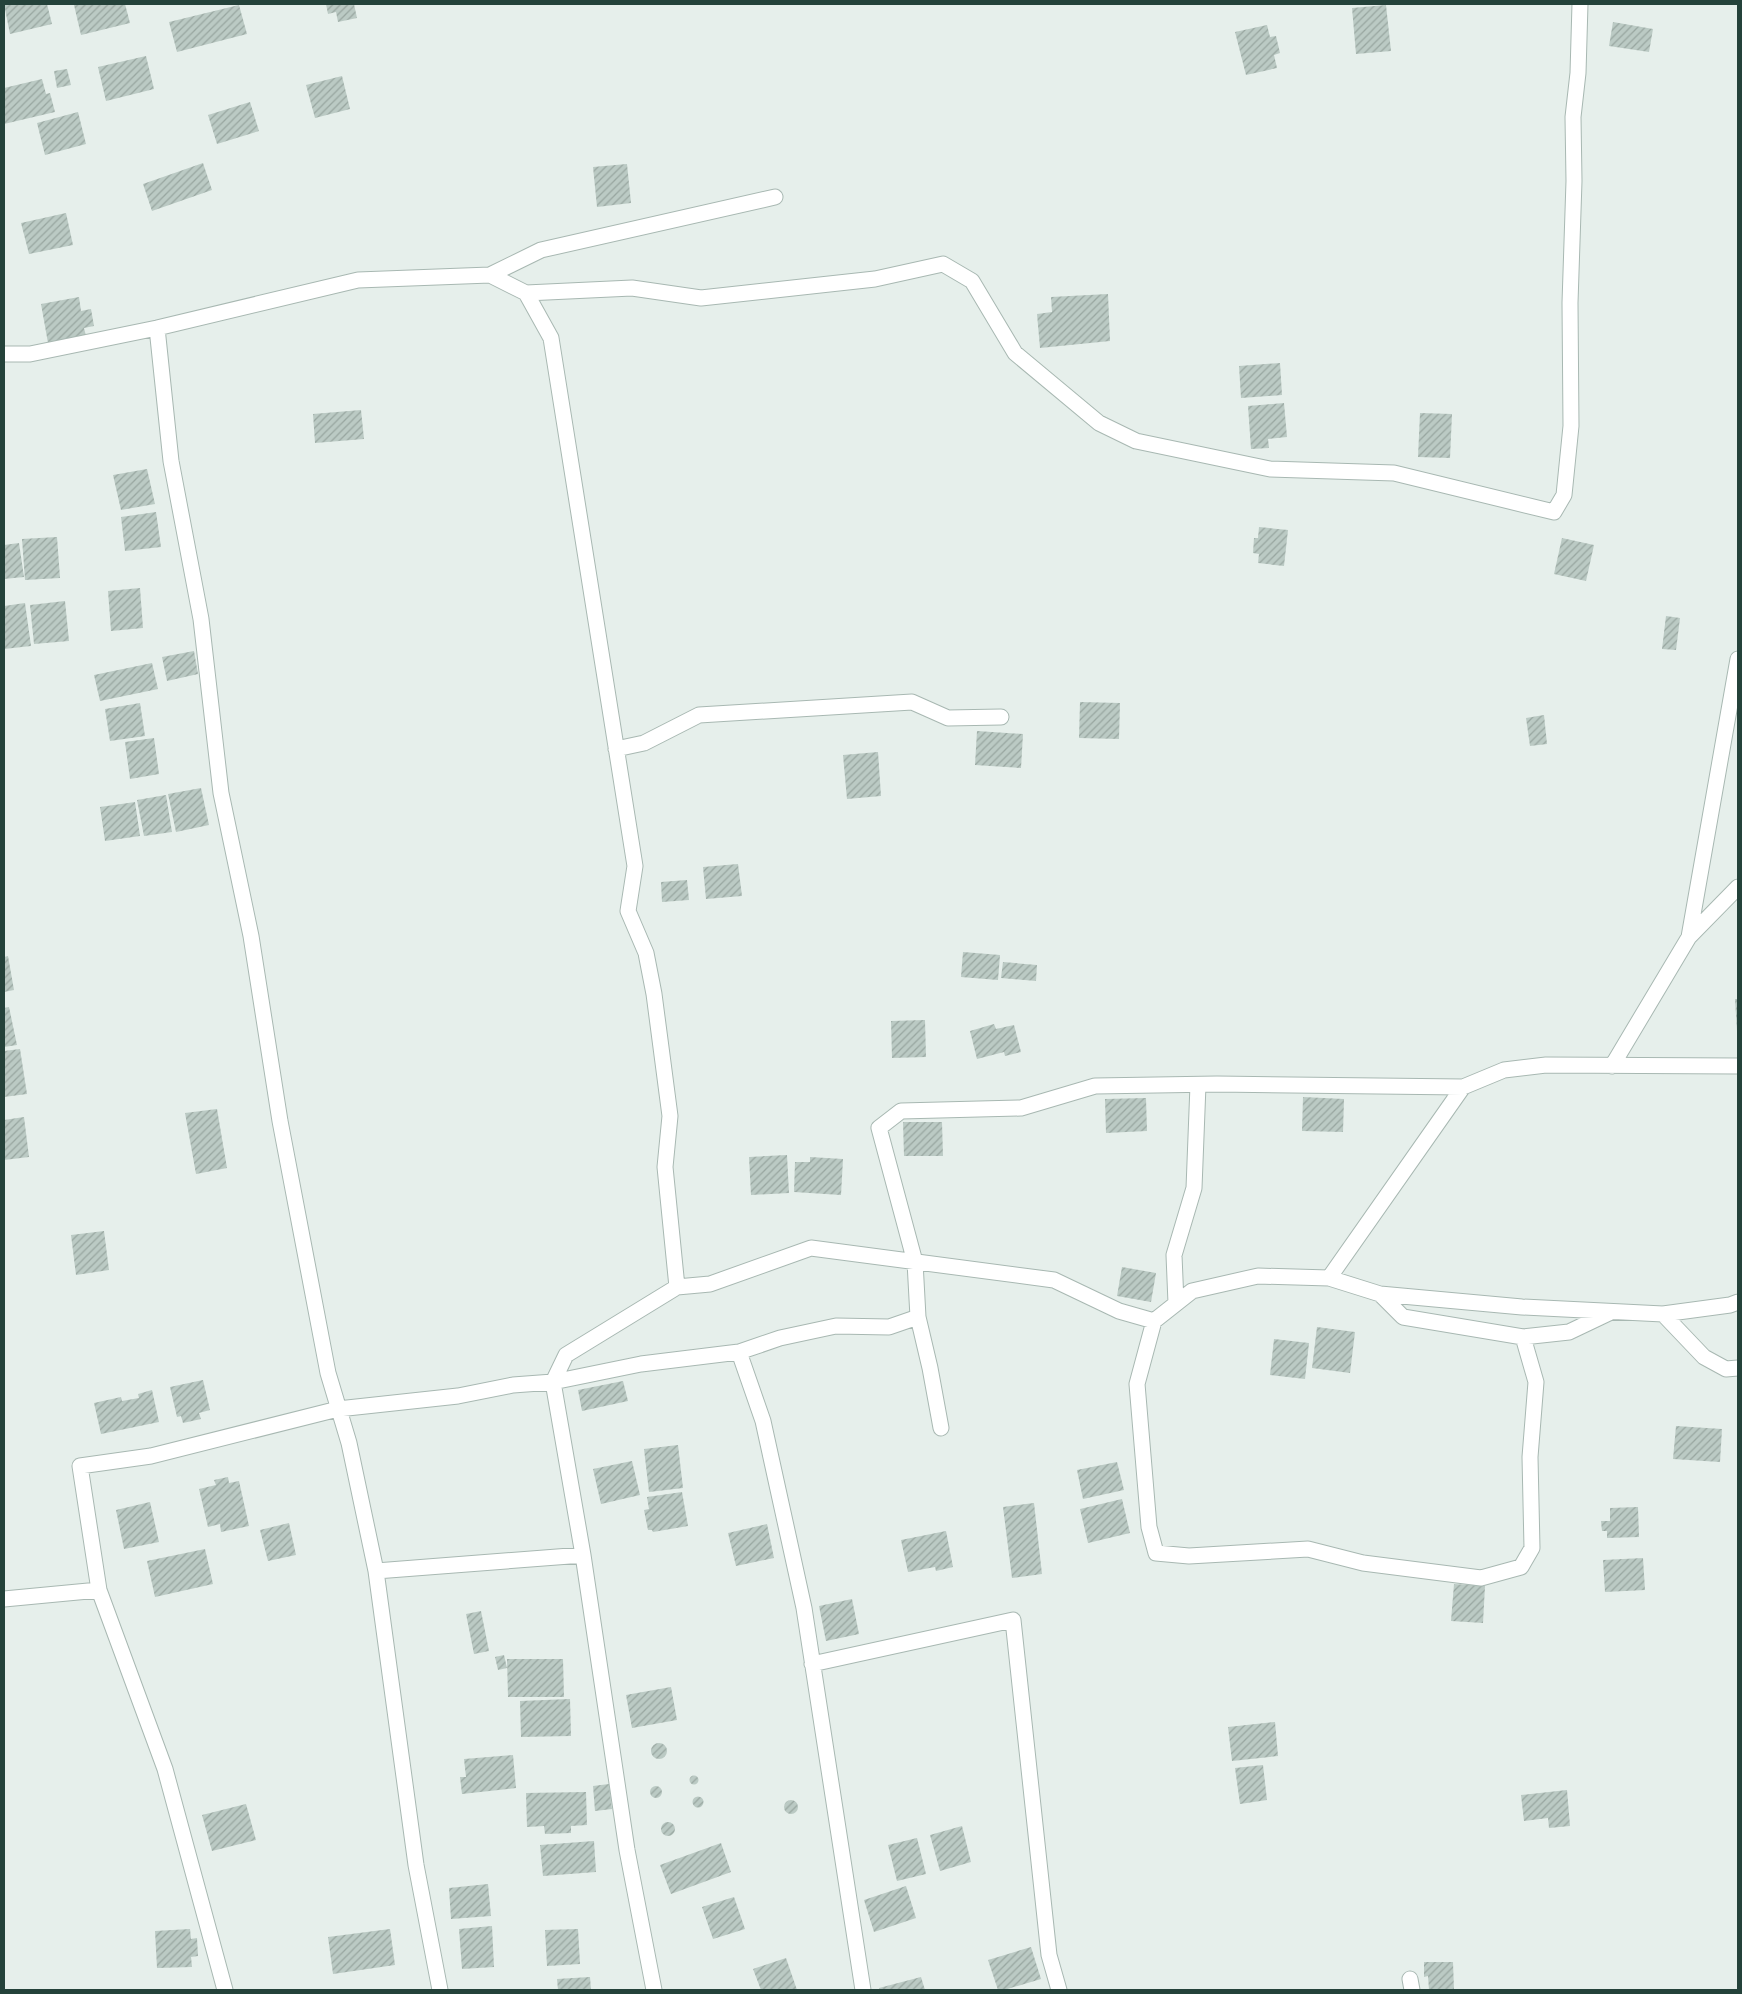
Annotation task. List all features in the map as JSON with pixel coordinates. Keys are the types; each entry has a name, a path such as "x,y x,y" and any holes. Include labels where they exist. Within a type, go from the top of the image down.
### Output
{"street":[{"path":"490,275 526,294 632,288 702,298 875,279 942,264 972,281 1015,353 1099,423 1136,441 1270,469 1394,473 1554,512 1564,495 1571,426 1570,303 1574,181 1573,117 1578,73 1580,4"},
{"path":"4,354 30,354 156,328 358,280 490,275 541,250 775,197"},
{"path":"526,294 551,338 635,866 628,911 646,953 654,994 670,1116 665,1167 676,1287"},
{"path":"156,328 171,461 201,619 221,793 251,936 280,1121 328,1373 349,1443 376,1571 416,1865 440,1990"},
{"path":"1690,937 1738,659"},
{"path":"616,749 644,743 699,714 912,702 948,718 1001,717"},
{"path":"1612,1066 1690,937 1738,888"},
{"path":"941,1428 918,1317 915,1262 879,1128 901,1110 1021,1108 1094,1086 1198,1084 1463,1087 1504,1070 1546,1065 1738,1066"},
{"path":"1176,1303 1174,1255 1194,1188 1198,1084"},
{"path":"1329,1278 1463,1087"},
{"path":"654,1990 627,1850 583,1555 553,1382 566,1355 676,1287 710,1284 811,1248 1054,1280 1119,1311 1154,1320"},
{"path":"1523,1337 1536,1382 1530,1457 1532,1548 1520,1567 1481,1578 1363,1563 1308,1549 1189,1556 1156,1552 1149,1527 1137,1384 1154,1320 1192,1291 1258,1276 1329,1278 1380,1294 1522,1307 1615,1310 1663,1314 1730,1305 1738,1302"},
{"path":"1380,1294 1403,1317 1523,1337 1569,1332 1615,1310"},
{"path":"1663,1314 1704,1357 1726,1368 1738,1368"},
{"path":"225,1990 166,1769 99,1590 80,1466 151,1456 338,1409 458,1396 513,1385 553,1382 641,1364 740,1352 780,1338 836,1326 889,1327 918,1317"},
{"path":"740,1352 763,1421 804,1608 863,1990"},
{"path":"376,1571 583,1555"},
{"path":"4,1599 99,1590"},
{"path":"812,1664 1012,1620 1049,1955 1058,1990"}],"building":[{"path":"4,4 47,4 52,24 10,34"},
{"path":"125,4 130,23 81,35 74,5"},
{"path":"326,4 354,4 357,18 338,22 336,12 328,14"},
{"path":"239,5 247,34 177,52 169,22"},
{"path":"1386,5 1391,51 1356,54 1352,8"},
{"path":"1613,22 1653,29 1649,52 1609,46"},
{"path":"1267,25 1270,37 1276,36 1280,53 1274,55 1277,68 1246,75 1235,32"},
{"path":"146,56 154,89 106,101 98,67"},
{"path":"67,69 71,85 57,88 54,71"},
{"path":"342,76 350,109 315,118 306,85"},
{"path":"42,79 46,94 50,93 55,112 4,124 4,88"},
{"path":"250,102 259,131 217,144 208,115"},
{"path":"78,112 86,144 45,155 37,123"},
{"path":"203,163 212,190 152,211 143,184"},
{"path":"627,164 631,203 597,207 593,167"},
{"path":"66,213 73,245 29,254 21,223"},
{"path":"1108,294 1110,341 1040,348 1037,314 1052,312 1051,297"},
{"path":"79,297 81,311 91,309 94,326 84,328 86,336 48,343 41,304"},
{"path":"1280,363 1282,395 1241,398 1239,366"},
{"path":"1284,403 1287,437 1268,439 1269,448 1251,449 1248,406"},
{"path":"361,410 364,439 315,443 313,414"},
{"path":"1420,413 1452,414 1450,458 1418,457"},
{"path":"147,469 155,504 121,510 113,475"},
{"path":"156,512 161,547 125,551 121,517"},
{"path":"1259,527 1288,530 1284,566 1258,563 1259,554 1253,553 1254,538 1258,538"},
{"path":"57,537 60,578 25,580 22,539"},
{"path":"1562,538 1594,545 1586,581 1554,574"},
{"path":"19,543 24,577 4,579 4,545"},
{"path":"140,588 143,628 111,631 108,591"},
{"path":"65,601 69,641 34,644 30,605"},
{"path":"25,603 31,646 4,649 4,606"},
{"path":"1666,616 1680,618 1676,650 1662,649"},
{"path":"194,651 198,674 167,681 162,657"},
{"path":"152,663 158,689 100,701 94,675"},
{"path":"1080,702 1120,703 1119,739 1079,738"},
{"path":"140,703 145,736 110,741 105,709"},
{"path":"1544,715 1547,744 1530,746 1526,718"},
{"path":"977,731 1023,734 1021,768 975,765"},
{"path":"154,738 159,774 130,779 125,742"},
{"path":"878,752 881,796 847,799 843,755"},
{"path":"201,788 209,825 176,832 168,794"},
{"path":"166,795 172,832 144,836 137,800"},
{"path":"135,802 140,836 105,841 100,807"},
{"path":"738,864 742,896 706,899 703,867"},
{"path":"687,880 689,900 662,902 661,882"},
{"path":"963,952 1000,955 998,980 961,977"},
{"path":"8,956 14,990 4,992 4,957"},
{"path":"1003,962 1037,965 1036,981 1001,978"},
{"path":"1735,999 1738,999 1738,1031 1737,1031"},
{"path":"9,1007 17,1045 4,1047 4,1008"},
{"path":"925,1020 926,1057 892,1058 891,1021"},
{"path":"994,1024 996,1029 1014,1025 1021,1052 1005,1056 1004,1052 977,1059 970,1031"},
{"path":"20,1049 27,1094 4,1097 4,1051"},
{"path":"1303,1097 1344,1099 1343,1132 1302,1131"},
{"path":"1146,1098 1147,1131 1106,1133 1105,1099"},
{"path":"217,1109 227,1168 196,1174 185,1113"},
{"path":"24,1117 29,1157 4,1160 4,1120"},
{"path":"903,1122 942,1122 943,1156 904,1156"},
{"path":"787,1155 789,1193 751,1195 749,1157"},
{"path":"810,1157 843,1159 841,1195 794,1192 795,1162 810,1162"},
{"path":"104,1231 109,1270 76,1275 71,1235"},
{"path":"1122,1267 1156,1273 1151,1302 1117,1296"},
{"path":"1317,1327 1355,1332 1350,1373 1312,1368"},
{"path":"1274,1339 1309,1343 1305,1379 1270,1375"},
{"path":"203,1380 210,1410 199,1413 201,1419 183,1423 181,1416 177,1417 170,1387"},
{"path":"623,1381 628,1401 582,1411 578,1390"},
{"path":"152,1390 159,1422 101,1434 94,1403 121,1397 122,1401 139,1398 138,1394"},
{"path":"1676,1426 1722,1429 1720,1462 1673,1459"},
{"path":"678,1445 683,1488 649,1492 644,1449"},
{"path":"632,1461 640,1495 601,1504 593,1469"},
{"path":"1117,1462 1124,1490 1083,1499 1077,1470"},
{"path":"228,1477 229,1483 239,1481 249,1526 221,1532 220,1524 208,1527 199,1489 216,1485 214,1480"},
{"path":"682,1492 688,1526 653,1532 648,1530 644,1510 649,1509 647,1497"},
{"path":"1122,1499 1130,1533 1088,1543 1080,1509"},
{"path":"150,1502 159,1542 124,1549 116,1510"},
{"path":"1034,1503 1042,1574 1012,1578 1003,1507"},
{"path":"1638,1507 1639,1537 1607,1538 1607,1531 1602,1531 1601,1521 1610,1521 1610,1508"},
{"path":"289,1523 296,1555 268,1561 260,1530"},
{"path":"767,1524 774,1558 736,1566 728,1533"},
{"path":"946,1531 953,1567 936,1571 935,1567 908,1572 901,1540"},
{"path":"205,1549 213,1584 155,1597 147,1561"},
{"path":"1643,1558 1645,1590 1605,1592 1603,1560"},
{"path":"1454,1584 1485,1586 1483,1623 1451,1621"},
{"path":"852,1599 859,1634 826,1641 819,1606"},
{"path":"481,1611 489,1651 474,1654 466,1614"},
{"path":"504,1655 507,1668 498,1670 495,1657"},
{"path":"507,1659 563,1659 564,1697 508,1697"},
{"path":"671,1687 677,1720 632,1728 626,1695"},
{"path":"570,1699 571,1736 521,1737 520,1701"},
{"path":"1275,1722 1278,1756 1232,1761 1228,1727"},
{"path":"659,1743 667,1751 659,1759 651,1751"},
{"path":"513,1755 516,1788 462,1794 460,1777 466,1777 464,1759"},
{"path":"1263,1765 1267,1800 1240,1804 1235,1768"},
{"path":"694,1775 699,1780 694,1785 689,1780"},
{"path":"609,1784 612,1809 595,1811 593,1786"},
{"path":"658,1786 661,1787 661,1797 654,1798 651,1797 650,1790 651,1787"},
{"path":"1567,1790 1570,1826 1549,1828 1548,1818 1524,1821 1521,1795"},
{"path":"586,1792 587,1825 571,1826 571,1833 545,1834 544,1826 527,1827 526,1793"},
{"path":"696,1797 700,1797 703,1802 702,1806 696,1807 693,1804 693,1800"},
{"path":"791,1800 796,1802 798,1807 796,1812 791,1814 786,1812 784,1807 786,1802"},
{"path":"246,1804 256,1840 212,1851 202,1815"},
{"path":"665,1822 671,1822 675,1829 671,1836 665,1836 661,1832 661,1826"},
{"path":"962,1826 971,1862 940,1871 930,1835"},
{"path":"917,1838 926,1874 897,1881 888,1845"},
{"path":"594,1841 596,1872 543,1876 540,1845"},
{"path":"721,1843 731,1872 671,1894 660,1865"},
{"path":"488,1884 491,1916 451,1919 449,1888"},
{"path":"906,1886 916,1918 874,1932 864,1900"},
{"path":"734,1897 745,1929 713,1939 702,1907"},
{"path":"492,1926 494,1967 462,1969 459,1929"},
{"path":"190,1929 191,1939 197,1938 198,1956 191,1957 192,1967 157,1968 155,1931"},
{"path":"390,1929 395,1965 333,1974 328,1937"},
{"path":"578,1929 580,1964 547,1966 545,1930"},
{"path":"1031,1947 1041,1979 998,1990 988,1960"},
{"path":"786,1958 797,1990 761,1990 753,1969"},
{"path":"1424,1962 1453,1962 1454,1990 1429,1990 1428,1976 1424,1977"},
{"path":"590,1977 591,1990 558,1990 557,1979"},
{"path":"921,1977 925,1990 879,1990 879,1988"}]}
